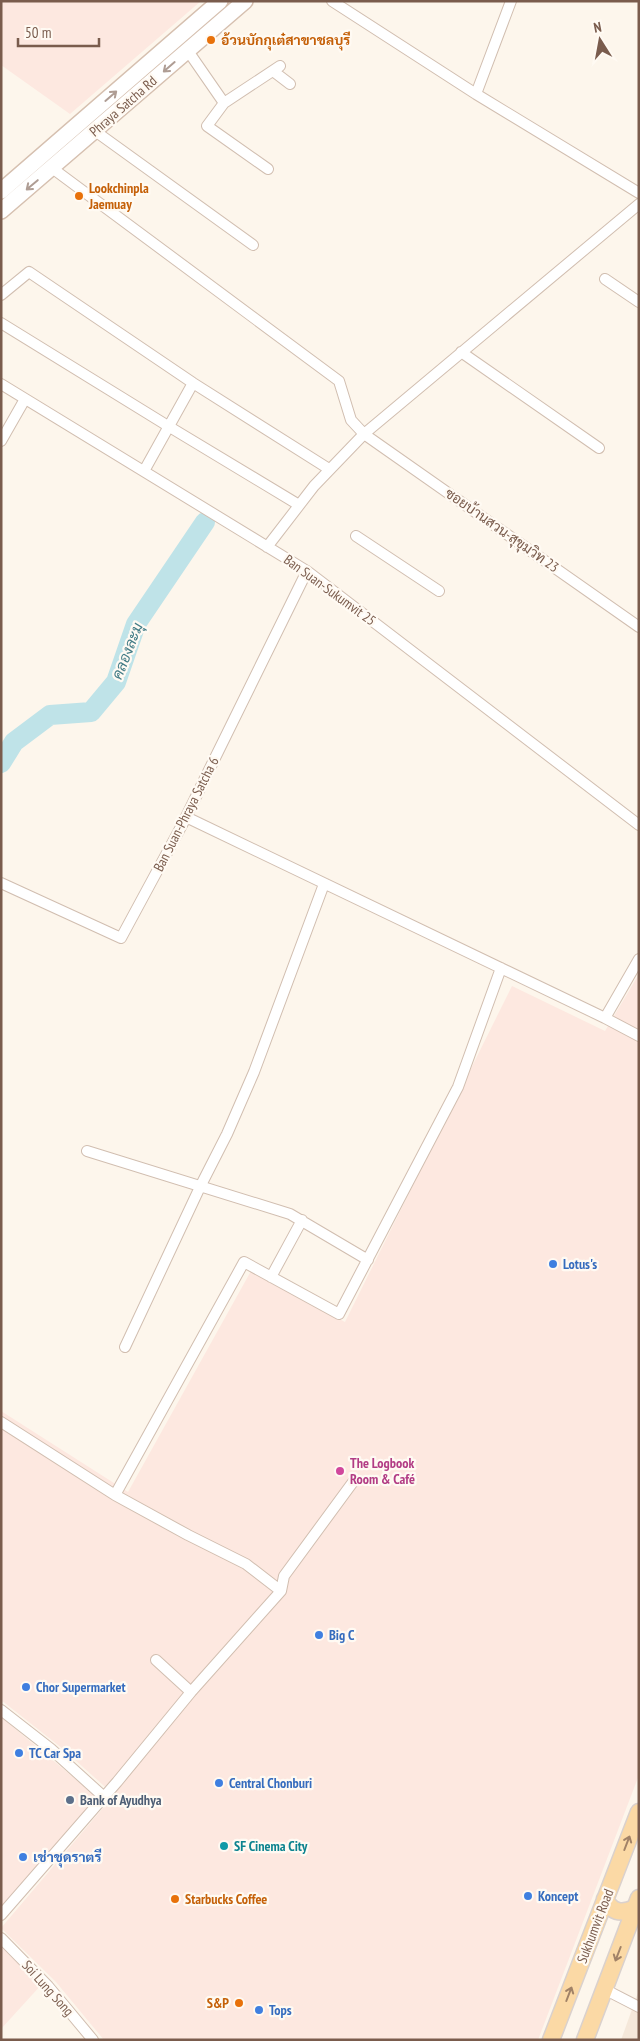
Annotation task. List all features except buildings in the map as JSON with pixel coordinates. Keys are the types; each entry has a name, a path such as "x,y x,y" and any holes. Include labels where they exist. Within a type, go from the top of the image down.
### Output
{"main road":[{"name":"Phraya Satcha Rd","path":"1,190 220,1"},
{"name":"Phraya Satcha Rd","path":"1,211 245,1"},
{"name":"Sukhumvit Road","path":"551,2040 639,1812"},
{"path":"605,1899 608,1905 622,1912 637,1903"},
{"path":"585,2040 637,1903"}],"street":[{"path":"332,1 476,94 639,193"},
{"path":"476,94 511,1"},
{"path":"188,51 224,103"},
{"path":"268,169 207,126 224,103 277,69 290,84"},
{"path":"96,131 253,245"},
{"name":"ซอยบ้านสวน-สุขุมวิท 23","path":"52,168 339,381 351,420 364,434 639,626"},
{"path":"267,547 299,504 329,469 364,434 639,204"},
{"path":"1,295 29,272 193,383 329,469"},
{"path":"605,279 639,302"},
{"path":"1,323 299,504"},
{"path":"461,352 600,448"},
{"path":"144,471 193,383"},
{"name":"Ban Suan-Sukumvit 25","path":"1,384 307,571 639,825"},
{"path":"1,441 25,399"},
{"path":"356,536 439,591"},
{"name":"Ban Suan-Phraya Satcha 6","path":"1,882 121,938 186,817 307,571"},
{"path":"186,817 639,1036"},
{"path":"125,1347 227,1134 254,1072 324,884"},
{"path":"605,1018 639,959"},
{"path":"115,1494 244,1262 339,1314 458,1086 501,968"},
{"path":"87,1151 290,1214 368,1260"},
{"path":"272,1278 302,1220"},
{"path":"1,1422 115,1494 188,1535 246,1564 281,1591"},
{"path":"1,1916 104,1797 191,1692 281,1591 284,1576 353,1482"},
{"path":"156,1660 191,1692"},
{"path":"1,1710 51,1749 104,1797"},
{"name":"Soi Lung Song","path":"1,1938 48,1986 93,2040"},
{"path":"604,1989 639,2007"}],"shaded area":[{"path":"1,1 201,1 70,114 1,65"},
{"path":"639,974 639,1775 538,2040 104,2040 56,1982 1,1928 114,1795 63,1749 1,1700 1,1411 128,1492 251,1271 345,1322 512,986 605,1031"},
{"path":"1,1717 97,1797 1,1908"},
{"path":"1,1942 42,1984 1,2029"},
{"path":"639,1990 639,2040 621,2040"}],"waterway":[{"name":"คลองละมุ","path":"1,763 14,742 50,715 91,712 116,682 136,624 205,522"}],"place":[{"name":"อ้วนบักกุเต๋สาขาชลบุรี","path":"211,40"},
{"name":"Lookchinpla Jaemuay","path":"79,196"},
{"name":"Lotus's","path":"553,1264"},
{"name":"The Logbook Room & Café","path":"340,1471"},
{"name":"Big C","path":"319,1635"},
{"name":"Chor Supermarket","path":"26,1687"},
{"name":"TC Car Spa","path":"19,1753"},
{"name":"Central Chonburi","path":"219,1783"},
{"name":"Bank of Ayudhya","path":"70,1800"},
{"name":"SF Cinema City","path":"224,1846"},
{"name":"เช่าชุดราตรี","path":"23,1857"},
{"name":"Koncept","path":"528,1896"},
{"name":"Starbucks Coffee","path":"175,1899"},
{"name":"S&P","path":"239,2003"},
{"name":"Tops","path":"259,2010"}]}
